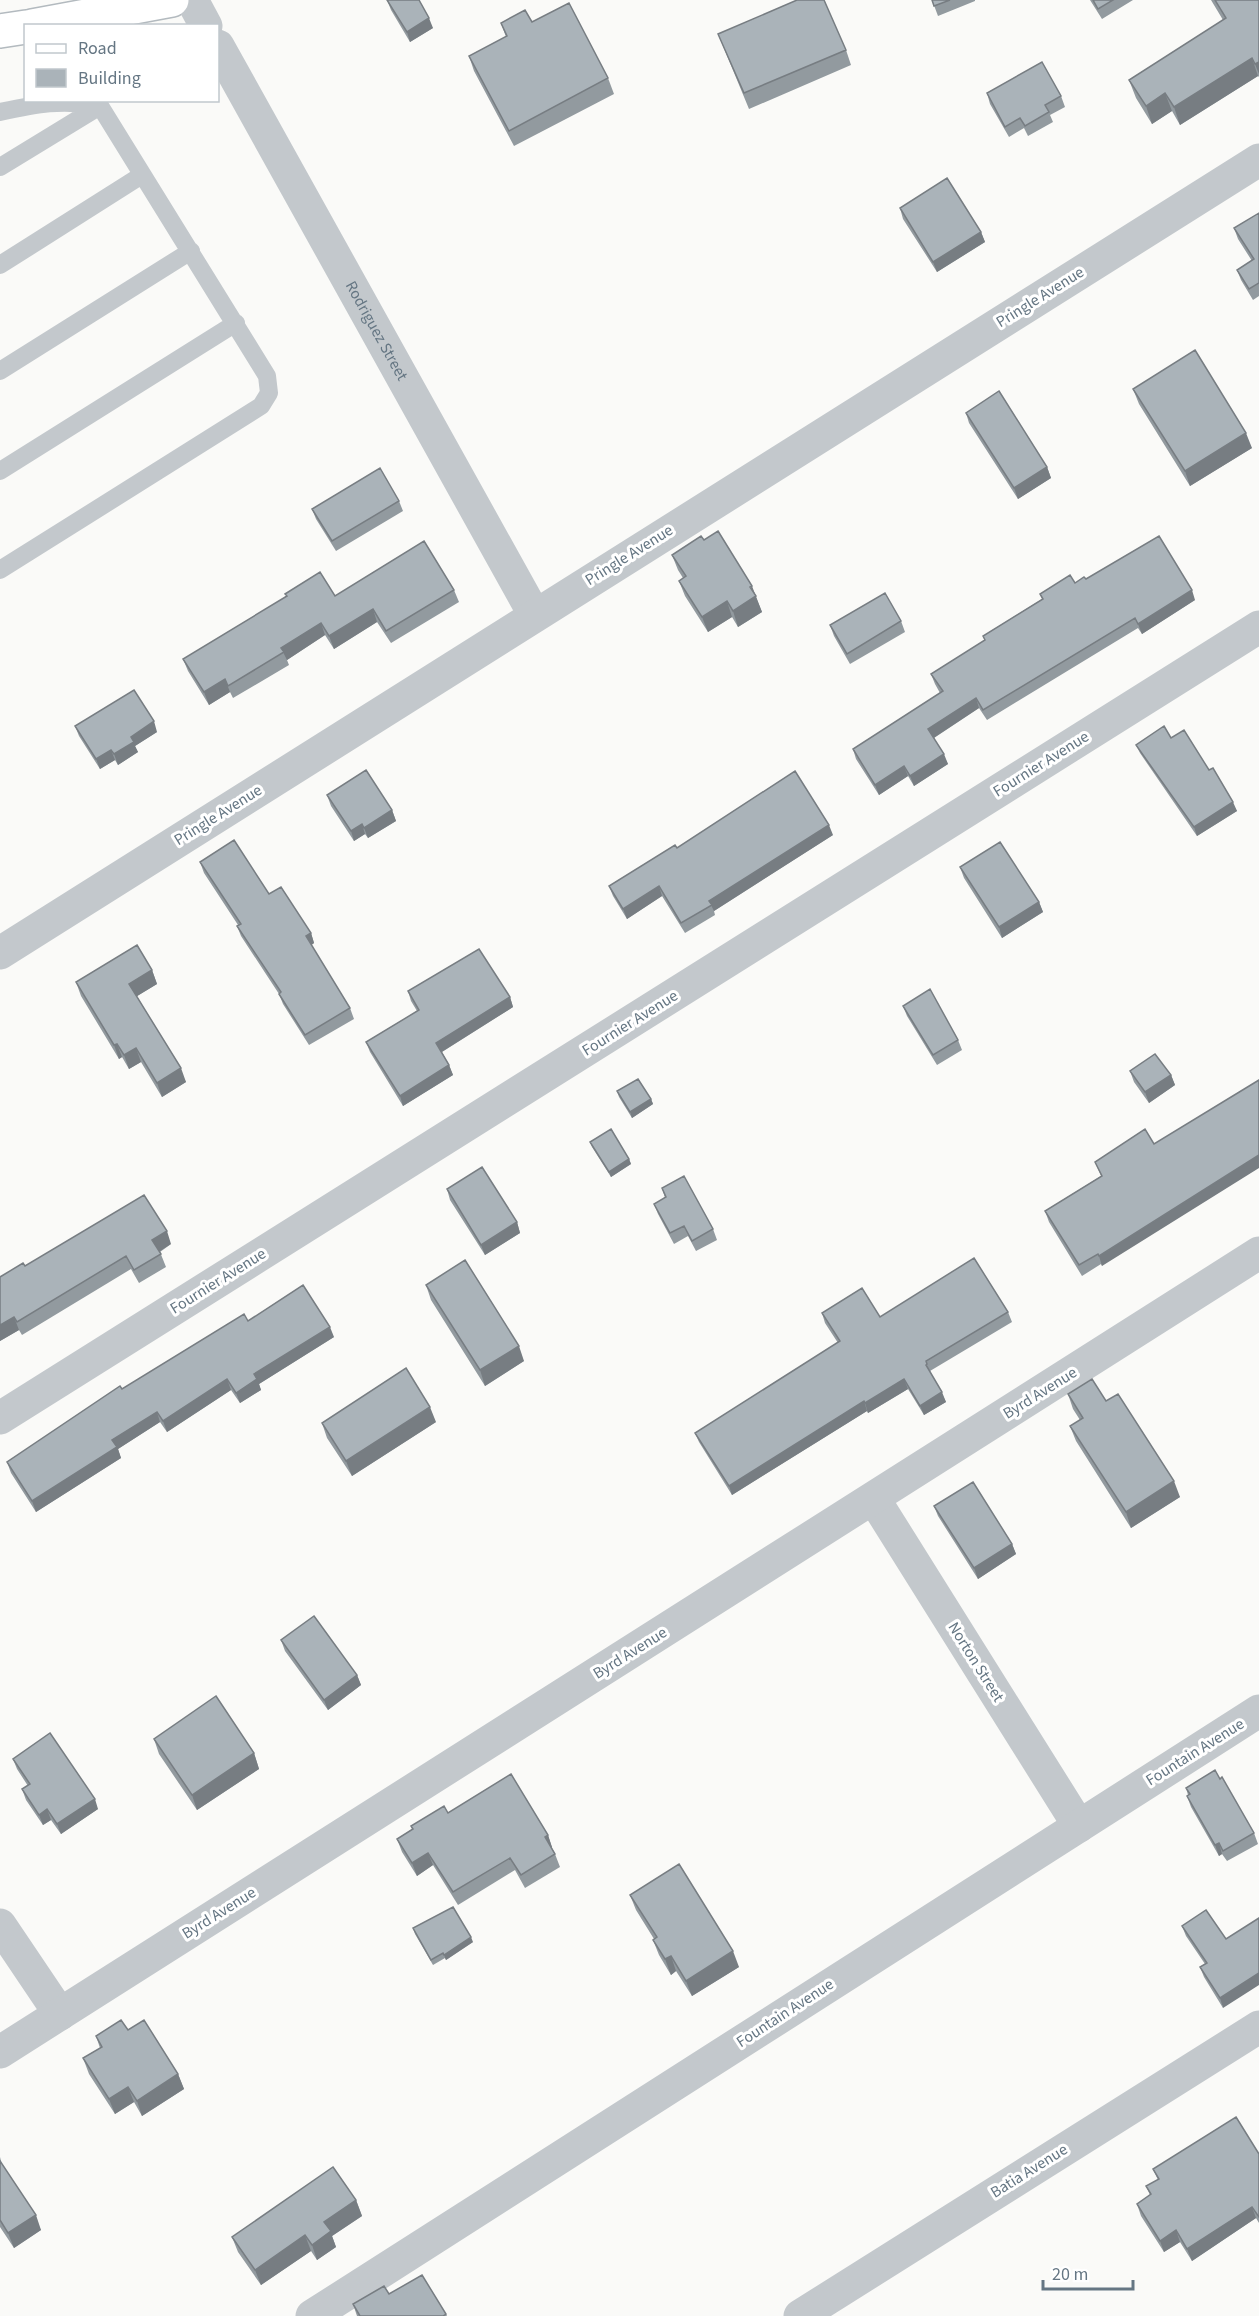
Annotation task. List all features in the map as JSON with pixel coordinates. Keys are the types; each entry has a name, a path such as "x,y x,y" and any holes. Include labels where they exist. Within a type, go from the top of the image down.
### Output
{"street":[{"path":"192,0 205,24"},
{"path":"42,24 163,1"},
{"path":"0,31 24,27"},
{"name":"Rodriguez Street","path":"219,48 534,614"},
{"name":"Pringle Avenue","path":"0,952 1259,160"},
{"name":"Fournier Avenue","path":"0,1418 1259,627"},
{"name":"Byrd Avenue","path":"0,2052 1259,1253"},
{"name":"Norton Street","path":"874,1499 1079,1826"},
{"name":"Fountain Avenue","path":"312,2316 1259,1711"},
{"path":"0,1925 60,2014"},
{"name":"Batia Avenue","path":"800,2316 1259,2027"}],"lane":[{"path":"0,112 63,102"},
{"path":"0,570 261,406 269,393 267,376 236,323 100,106 79,102"},
{"path":"0,167 100,106"},
{"path":"0,264 142,175"},
{"path":"0,371 190,251"},
{"path":"0,471 236,323"}],"building":[{"path":"387,0 419,0 429,18 407,32"},
{"path":"797,0 824,0 846,50 744,93 718,34"},
{"path":"932,0 950,0 934,6"},
{"path":"1093,0 1113,0 1098,9"},
{"path":"1215,0 1259,0 1259,62 1255,64 1252,58 1174,107 1165,93 1146,106 1129,80 1226,18"},
{"path":"569,3 608,78 509,131 469,56 507,36 501,23 525,10 532,22"},
{"path":"1042,62 1061,96 1045,105 1049,112 1025,126 1020,118 1005,127 987,93"},
{"path":"947,178 981,232 933,262 900,208"},
{"path":"1259,213 1259,283 1249,289 1237,270 1254,259 1234,228"},
{"path":"1195,350 1246,433 1185,471 1133,389"},
{"path":"999,391 1047,467 1014,488 966,413"},
{"path":"380,468 399,501 332,541 312,509"},
{"path":"718,531 756,596 733,611 727,601 702,617 679,581 686,576 672,555 701,536 704,540"},
{"path":"1159,536 1192,590 1138,624 1135,618 983,710 976,698 928,729 944,754 910,776 904,766 875,785 853,749 943,691 931,674 985,640 983,636 1043,599 1040,594 1070,575 1075,583 1084,577 1086,579"},
{"path":"424,541 454,590 386,631 373,609 329,636 321,623 281,648 284,652 228,686 225,679 204,692 183,659 287,596 285,594 320,572 335,596"},
{"path":"885,593 901,621 847,654 830,625"},
{"path":"134,690 154,721 131,737 134,742 114,754 111,750 96,759 75,726"},
{"path":"1164,726 1171,738 1184,730 1209,770 1213,768 1233,802 1194,827 1136,745"},
{"path":"366,770 392,810 364,828 362,824 351,831 327,795"},
{"path":"795,771 829,825 709,901 712,905 681,923 659,886 623,909 609,886 675,845 677,848"},
{"path":"234,840 269,894 281,887 311,933 306,936 350,1008 305,1035 279,994 281,992 237,926 241,924 200,862"},
{"path":"1000,842 1039,902 999,927 960,867"},
{"path":"137,945 152,970 129,984 181,1068 157,1083 136,1048 124,1055 117,1044 114,1045 76,982"},
{"path":"479,949 510,997 436,1043 449,1065 400,1096 366,1042 419,1010 408,991"},
{"path":"930,989 958,1040 933,1055 903,1006"},
{"path":"1155,1054 1171,1075 1145,1092 1130,1071"},
{"path":"638,1079 651,1099 630,1112 617,1091"},
{"path":"1259,1080 1259,1155 1099,1256 1098,1254 1079,1265 1045,1211 1102,1176 1095,1162 1145,1129 1154,1144"},
{"path":"611,1129 629,1159 609,1172 590,1142"},
{"path":"482,1167 517,1222 481,1245 447,1189"},
{"path":"684,1176 713,1229 692,1241 684,1226 670,1233 654,1204 666,1197 662,1188"},
{"path":"144,1195 167,1231 152,1240 161,1254 134,1270 126,1256 17,1322 14,1317 0,1325 0,1277 23,1263 25,1266"},
{"path":"974,1258 1008,1312 926,1361 926,1365 942,1392 920,1406 904,1379 865,1403 864,1401 729,1486 695,1433 840,1341 822,1313 862,1288 880,1317"},
{"path":"465,1260 519,1346 480,1370 426,1285"},
{"path":"303,1285 330,1327 254,1374 257,1379 236,1393 227,1379 163,1421 157,1412 112,1440 117,1447 32,1501 7,1462 120,1386 122,1389 244,1314 248,1321"},
{"path":"406,1368 430,1407 346,1461 322,1423"},
{"path":"1092,1379 1106,1401 1118,1394 1174,1481 1126,1512 1070,1426 1083,1418 1068,1394"},
{"path":"973,1482 1012,1544 974,1568 934,1506"},
{"path":"314,1616 357,1675 324,1700 281,1640"},
{"path":"216,1696 254,1753 192,1795 154,1739"},
{"path":"50,1733 95,1799 57,1824 47,1809 39,1815 22,1789 30,1784 13,1759"},
{"path":"1215,1770 1220,1779 1222,1777 1254,1833 1223,1851 1219,1843 1215,1845 1187,1796 1190,1794 1186,1788"},
{"path":"511,1774 548,1835 545,1837 555,1854 521,1875 510,1858 453,1892 428,1853 412,1863 397,1839 413,1829 411,1826 444,1806 448,1813"},
{"path":"679,1864 733,1951 686,1981 671,1956 665,1959 653,1940 657,1937 630,1895"},
{"path":"453,1907 471,1937 444,1955 443,1953 431,1960 413,1928"},
{"path":"1206,1910 1226,1939 1259,1918 1259,1973 1220,1998 1200,1967 1207,1963 1182,1926"},
{"path":"121,2020 128,2030 144,2020 178,2074 137,2101 128,2087 109,2099 83,2058 102,2047 96,2036"},
{"path":"1236,2117 1259,2154 1259,2217 1252,2207 1187,2249 1176,2230 1160,2241 1137,2204 1151,2194 1146,2186 1159,2179 1153,2169"},
{"path":"0,2161 36,2215 8,2233 0,2220"},
{"path":"333,2167 356,2200 324,2222 331,2231 312,2245 305,2235 255,2270 232,2237"},
{"path":"422,2275 446,2314 443,2316 360,2316 353,2304 384,2286 389,2294"}]}
